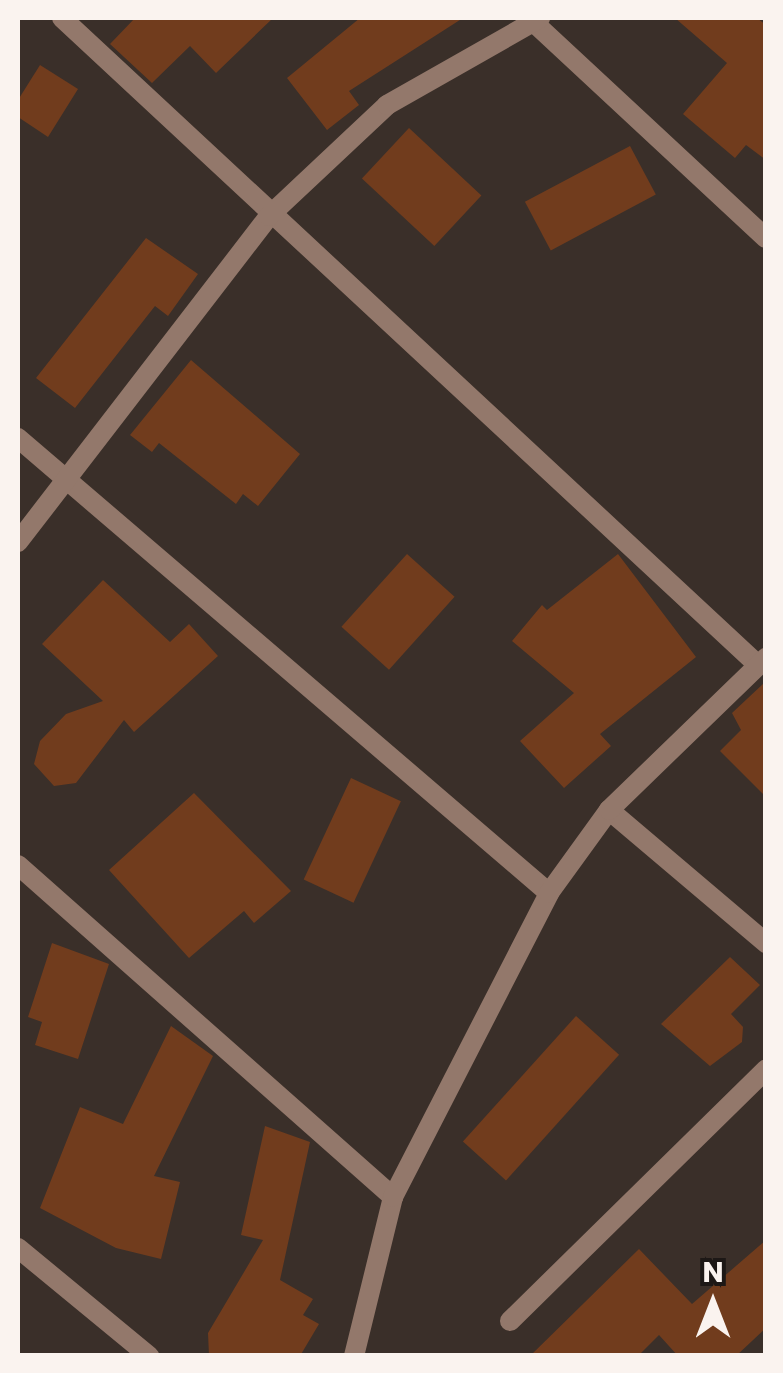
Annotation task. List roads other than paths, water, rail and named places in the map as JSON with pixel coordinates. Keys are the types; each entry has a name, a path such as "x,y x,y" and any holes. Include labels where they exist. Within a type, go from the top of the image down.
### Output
{"street":[{"path":"62,18 269,216 761,661 609,810 550,892 392,1197 354,1356"},
{"path":"18,542 269,216 387,104 534,19 766,238"},
{"path":"18,438 62,482 550,892"},
{"path":"609,810 766,944"},
{"path":"18,865 392,1197"},
{"path":"510,1321 766,1069"},
{"path":"18,1248 149,1356"}]}
